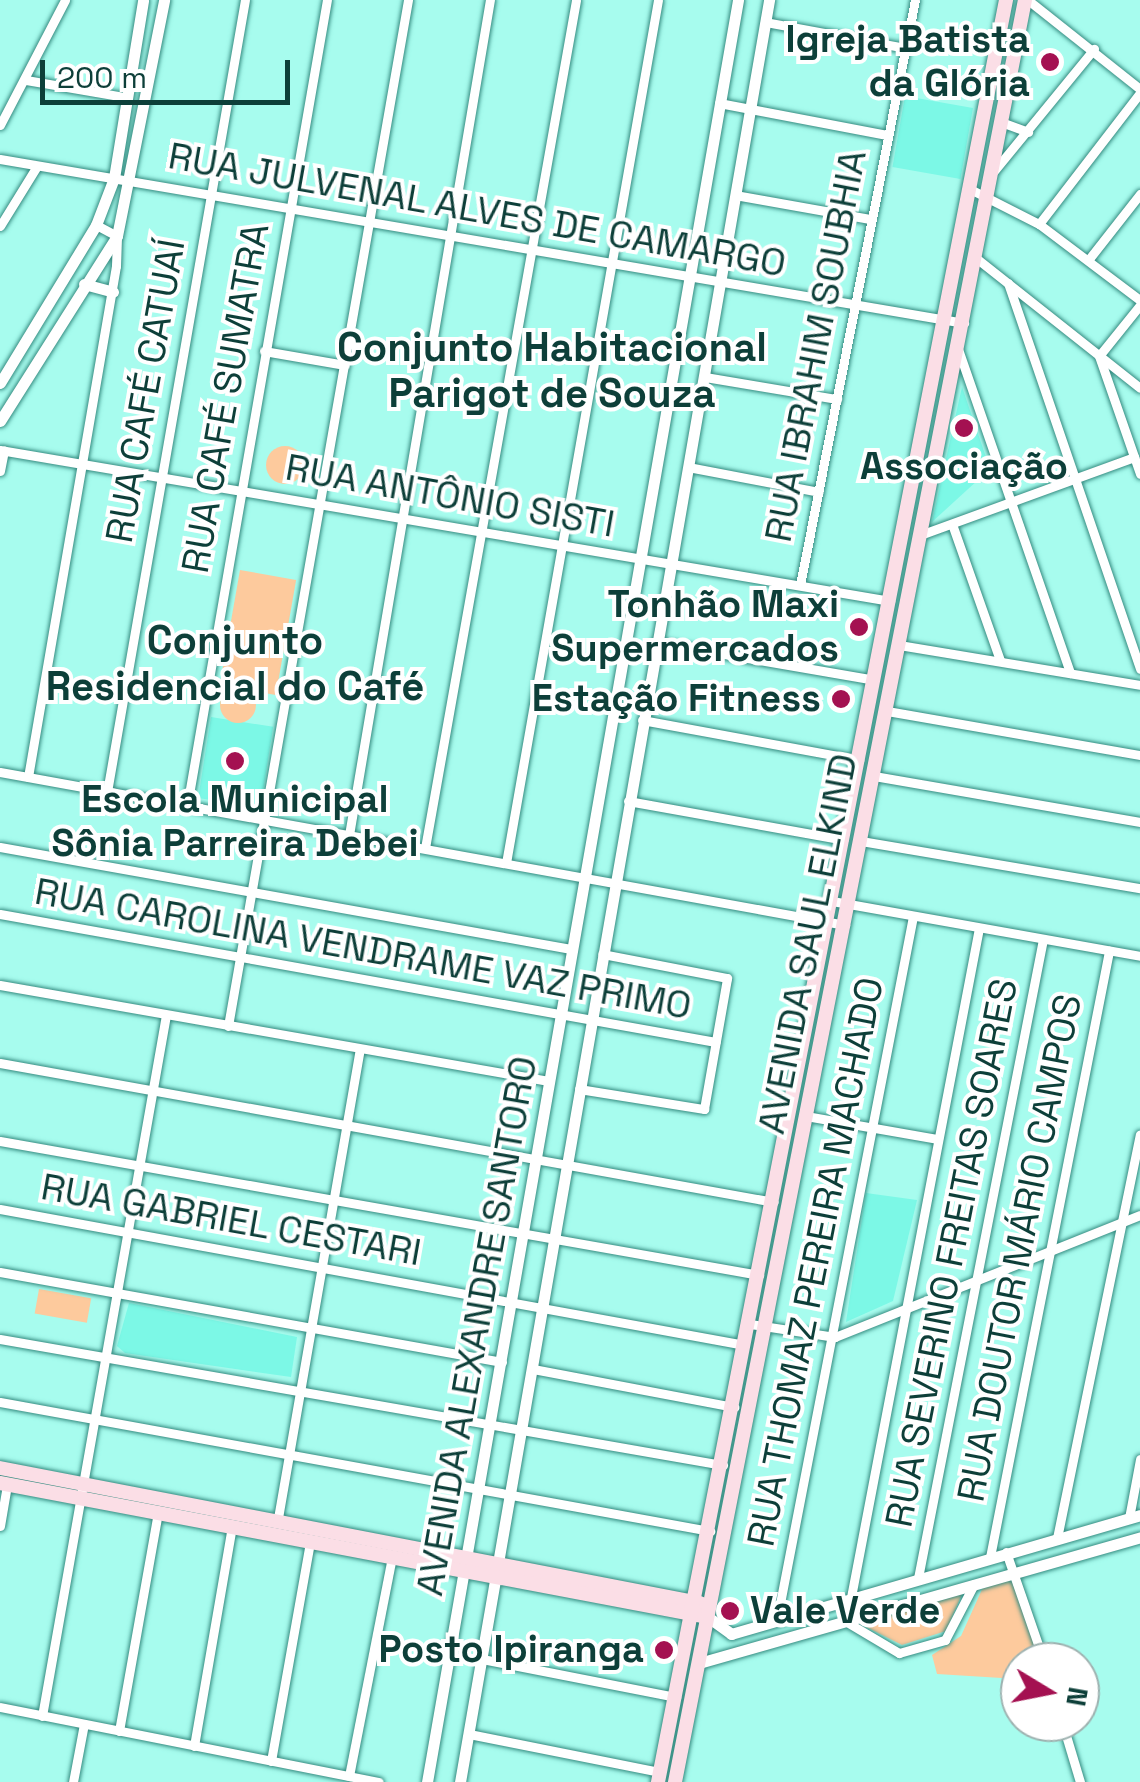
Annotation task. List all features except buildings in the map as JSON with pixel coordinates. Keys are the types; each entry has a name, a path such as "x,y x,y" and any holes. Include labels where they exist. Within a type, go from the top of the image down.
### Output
{"main road":[{"name":"AVENIDA SAUL ELKIND","path":"659,1779 676,1697 701,1616 758,1324 828,922 966,187 1006,0"},
{"name":"AVENIDA SAUL ELKIND","path":"697,1597 717,1532 723,1465 746,1346 758,1324 760,1275 774,1202 806,1116 1026,0"},
{"path":"0,1468 81,1490 158,1513 701,1616 697,1597 502,1558 278,1518 81,1490 4,1484"},
{"name":"AVENIDA SAUL ELKIND","path":"675,1782 699,1663 701,1616"}],"street":[{"path":"0,125 65,0"},
{"path":"0,382 4,369 96,225 114,178 124,97 143,0"},
{"path":"28,778 112,292 117,236 131,182 164,0"},
{"name":"RUA CAFÉ CATUAÍ","path":"107,792 245,0"},
{"name":"RUA CAFÉ SUMATRA","path":"187,806 327,0"},
{"path":"228,1026 373,222 408,0"},
{"path":"349,835 490,0"},
{"path":"425,848 576,0"},
{"path":"506,863 658,0"},
{"name":"AVENIDA ALEXANDRE SANTORO","path":"427,1782 468,1571 560,1014 738,0"},
{"name":"AVENIDA ALEXANDRE SANTORO","path":"460,1782 502,1558 655,642 770,0"},
{"name":"RUA IBRAHIM SOUBHIA","path":"800,586 915,0"},
{"path":"1026,0 1094,50 1140,91 1040,224"},
{"path":"766,22 905,48"},
{"path":"993,172 1094,50"},
{"path":"26,80 124,97"},
{"path":"719,103 887,135"},
{"path":"1001,122 1011,132 1030,131"},
{"name":"RUA JULVENAL ALVES DE CAMARGO","path":"0,159 964,323"},
{"path":"0,226 37,166"},
{"path":"966,187 989,191 1040,224 1140,302 1100,356"},
{"path":"735,194 870,219"},
{"path":"1088,259 1140,194"},
{"path":"96,225 117,236"},
{"path":"0,420 117,236"},
{"path":"976,258 1140,388"},
{"path":"84,284 112,292"},
{"path":"1008,284 1140,669"},
{"path":"958,349 1070,673"},
{"path":"264,351 346,365"},
{"path":"1100,356 1140,474"},
{"path":"705,377 836,400"},
{"path":"0,470 2,450"},
{"name":"RUA ANTÔNIO SISTI","path":"2,450 890,601"},
{"path":"920,535 1134,457"},
{"path":"688,468 819,492"},
{"path":"952,524 1000,660"},
{"path":"655,642 874,680"},
{"path":"898,644 1140,685"},
{"path":"887,711 1140,754"},
{"path":"642,720 859,760"},
{"path":"0,772 845,925"},
{"path":"874,776 1140,822"},
{"path":"628,801 844,840"},
{"path":"861,840 1140,888"},
{"path":"0,847 572,949"},
{"path":"832,901 1140,956"},
{"name":"RUA CAROLINA VENDRAME VAZ PRIMO","path":"0,914 240,961 716,1042"},
{"name":"RUA THOMAZ PEREIRA MACHADO","path":"777,1619 835,1337 913,916"},
{"path":"851,1597 979,928"},
{"name":"RUA SEVERINO FREITAS SOARES","path":"918,1578 1043,939"},
{"name":"RUA DOUTOR MÁRIO CAMPOS","path":"990,1557 1109,951"},
{"path":"580,1089 704,1109 727,978 602,954"},
{"path":"0,986 549,1081"},
{"path":"42,1716 166,1015"},
{"path":"278,1518 296,1392 323,1266 344,1124 360,1049"},
{"path":"0,1063 774,1202"},
{"path":"806,1116 938,1138"},
{"path":"1057,1538 1140,1134"},
{"path":"0,1141 760,1275"},
{"name":"RUA GABRIEL CESTARI","path":"0,1208 544,1305 746,1346"},
{"path":"758,1324 835,1337 1140,1215"},
{"path":"0,1272 502,1362"},
{"path":"0,1339 723,1465"},
{"path":"533,1369 734,1407"},
{"path":"0,1402 717,1532"},
{"path":"701,1616 732,1634 1134,1516 1140,1459"},
{"path":"0,1526 4,1484"},
{"path":"119,1731 158,1513"},
{"path":"194,1746 232,1527"},
{"path":"699,1663 1140,1536"},
{"path":"271,1761 310,1542"},
{"path":"1006,1552 1037,1642"},
{"path":"349,1776 392,1557"},
{"path":"846,1621 898,1654 944,1640 974,1584"},
{"path":"482,1660 676,1697"},
{"path":"0,1708 271,1761 333,1778 349,1776 379,1782"},
{"path":"74,1782 84,1724"},
{"path":"469,1734 659,1779"},
{"path":"1068,1742 1080,1782"}],"shaded area":[{"path":"905,96 973,108 960,179 892,167"},
{"name":"Associação","path":"962,387 990,469 932,522"},
{"path":"285,446 299,451 304,465 299,479 285,484 271,479 266,465 271,451"},
{"path":"240,570 296,580 276,695 220,685"},
{"path":"238,687 250,693 256,705 250,717 238,723 226,717 220,705 226,693"},
{"name":"Escola Municipal Sônia Parreira Debei","path":"211,717 273,727 260,808 198,798"},
{"path":"866,1193 917,1200 893,1301 846,1322"},
{"path":"39,1289 91,1298 87,1323 35,1314"},
{"path":"129,1303 297,1337 291,1377 125,1353 117,1346"},
{"path":"1012,1578 1034,1642 1000,1642 1000,1678 937,1674 932,1655 961,1636 984,1585"},
{"path":"962,1594 946,1631 902,1645 860,1624"}],"place":[{"name":"Igreja Batista da Glória","path":"1050,62"},
{"name":"Associação","path":"964,428"},
{"name":"Tonhão Maxi Supermercados","path":"859,627"},
{"name":"Estação Fitness","path":"841,699"},
{"name":"Escola Municipal Sônia Parreira Debei","path":"235,761"},
{"name":"Vale Verde","path":"730,1611"},
{"name":"Posto Ipiranga","path":"664,1650"}],"district":[{"name":"Conjunto Habitacional Parigot de Souza","path":"552,371"},
{"name":"Conjunto Residencial do Café","path":"235,664"}]}
